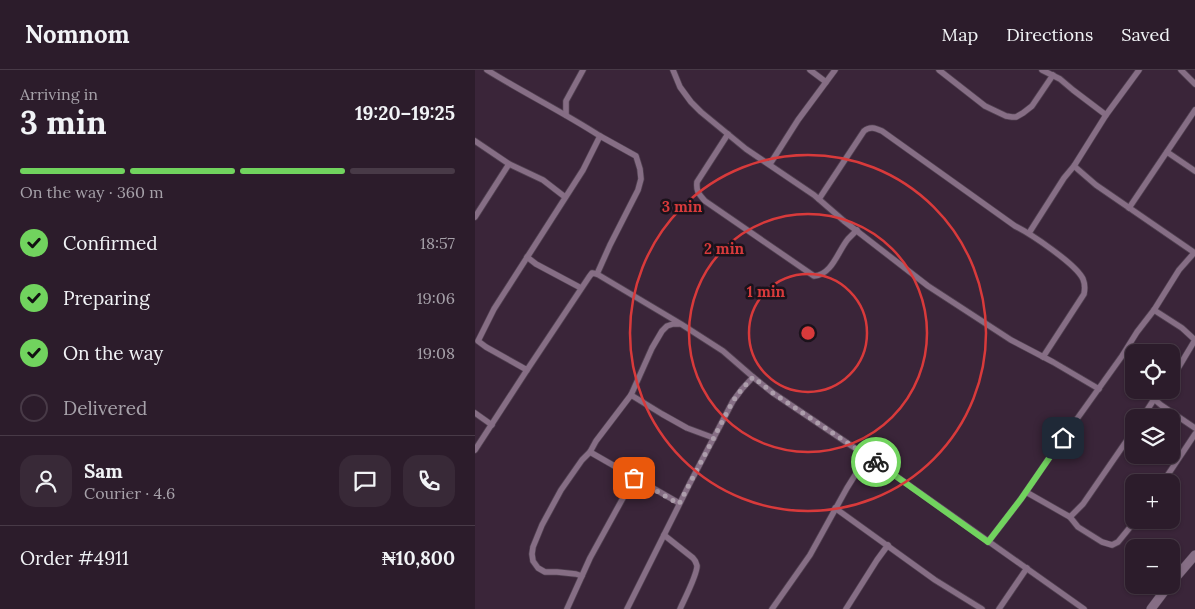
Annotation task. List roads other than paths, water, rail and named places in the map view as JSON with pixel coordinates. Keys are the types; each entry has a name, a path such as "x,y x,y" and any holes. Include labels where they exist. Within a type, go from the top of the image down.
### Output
{"main road":[{"path":"1180,572 1195,555"},
{"path":"1151,609 1162,594"}],"street":[{"path":"487,70 636,156 641,180 638,190 609,245 597,274"},
{"path":"566,115 566,101 583,70"},
{"path":"673,70 680,87 701,112 746,149 819,199 915,276 951,302 1011,340 1099,389"},
{"path":"810,70 826,82"},
{"path":"770,164 798,120 835,70"},
{"path":"939,70 985,106 1011,117 1016,117 1032,106 1053,75"},
{"path":"1042,70 1060,79 1106,115"},
{"path":"1029,233 1106,115 1139,70"},
{"path":"1181,70 1195,84"},
{"path":"1129,208 1195,110"},
{"path":"819,199 863,131 867,128 873,128 882,131 1015,226 1029,233 1078,272 1084,280 1085,288 1084,294 1043,357"},
{"path":"728,134 697,182 696,189 705,201 814,276 823,274 831,266 848,239 857,230"},
{"path":"527,370 477,340 494,309 583,170 600,136"},
{"path":"475,141 509,164 543,180 565,197"},
{"path":"1167,152 1195,171"},
{"path":"475,217 509,164"},
{"path":"988,542 1099,389 1154,310 1179,270 1195,253 1096,185 1074,166"},
{"path":"527,257 536,264 581,288"},
{"path":"475,450 581,288 592,273 597,274 723,351 773,393 867,456 1084,609"},
{"path":"1154,310 1182,328 1195,340 1180,365"},
{"path":"582,576 545,572 538,568 533,561 533,547 542,525 561,490 581,460 590,452 596,441 631,395 652,348 662,331 670,324 681,324"},
{"path":"627,609 733,401 753,377"},
{"path":"631,395 675,422 714,438"},
{"path":"1155,399 1161,406 1195,428"},
{"path":"475,413 492,425"},
{"path":"1168,474 1195,434"},
{"path":"1070,517 1083,504 1125,443"},
{"path":"590,452 679,504"},
{"path":"772,609 809,555 867,456"},
{"path":"567,609 590,558 634,478"},
{"path":"1026,492 1070,517 1078,527 1110,545 1115,545 1129,529"},
{"path":"835,508 935,580 982,609"},
{"path":"664,536 697,563 697,569 680,609"},
{"path":"847,609 888,545"},
{"path":"999,609 1027,568"}]}
